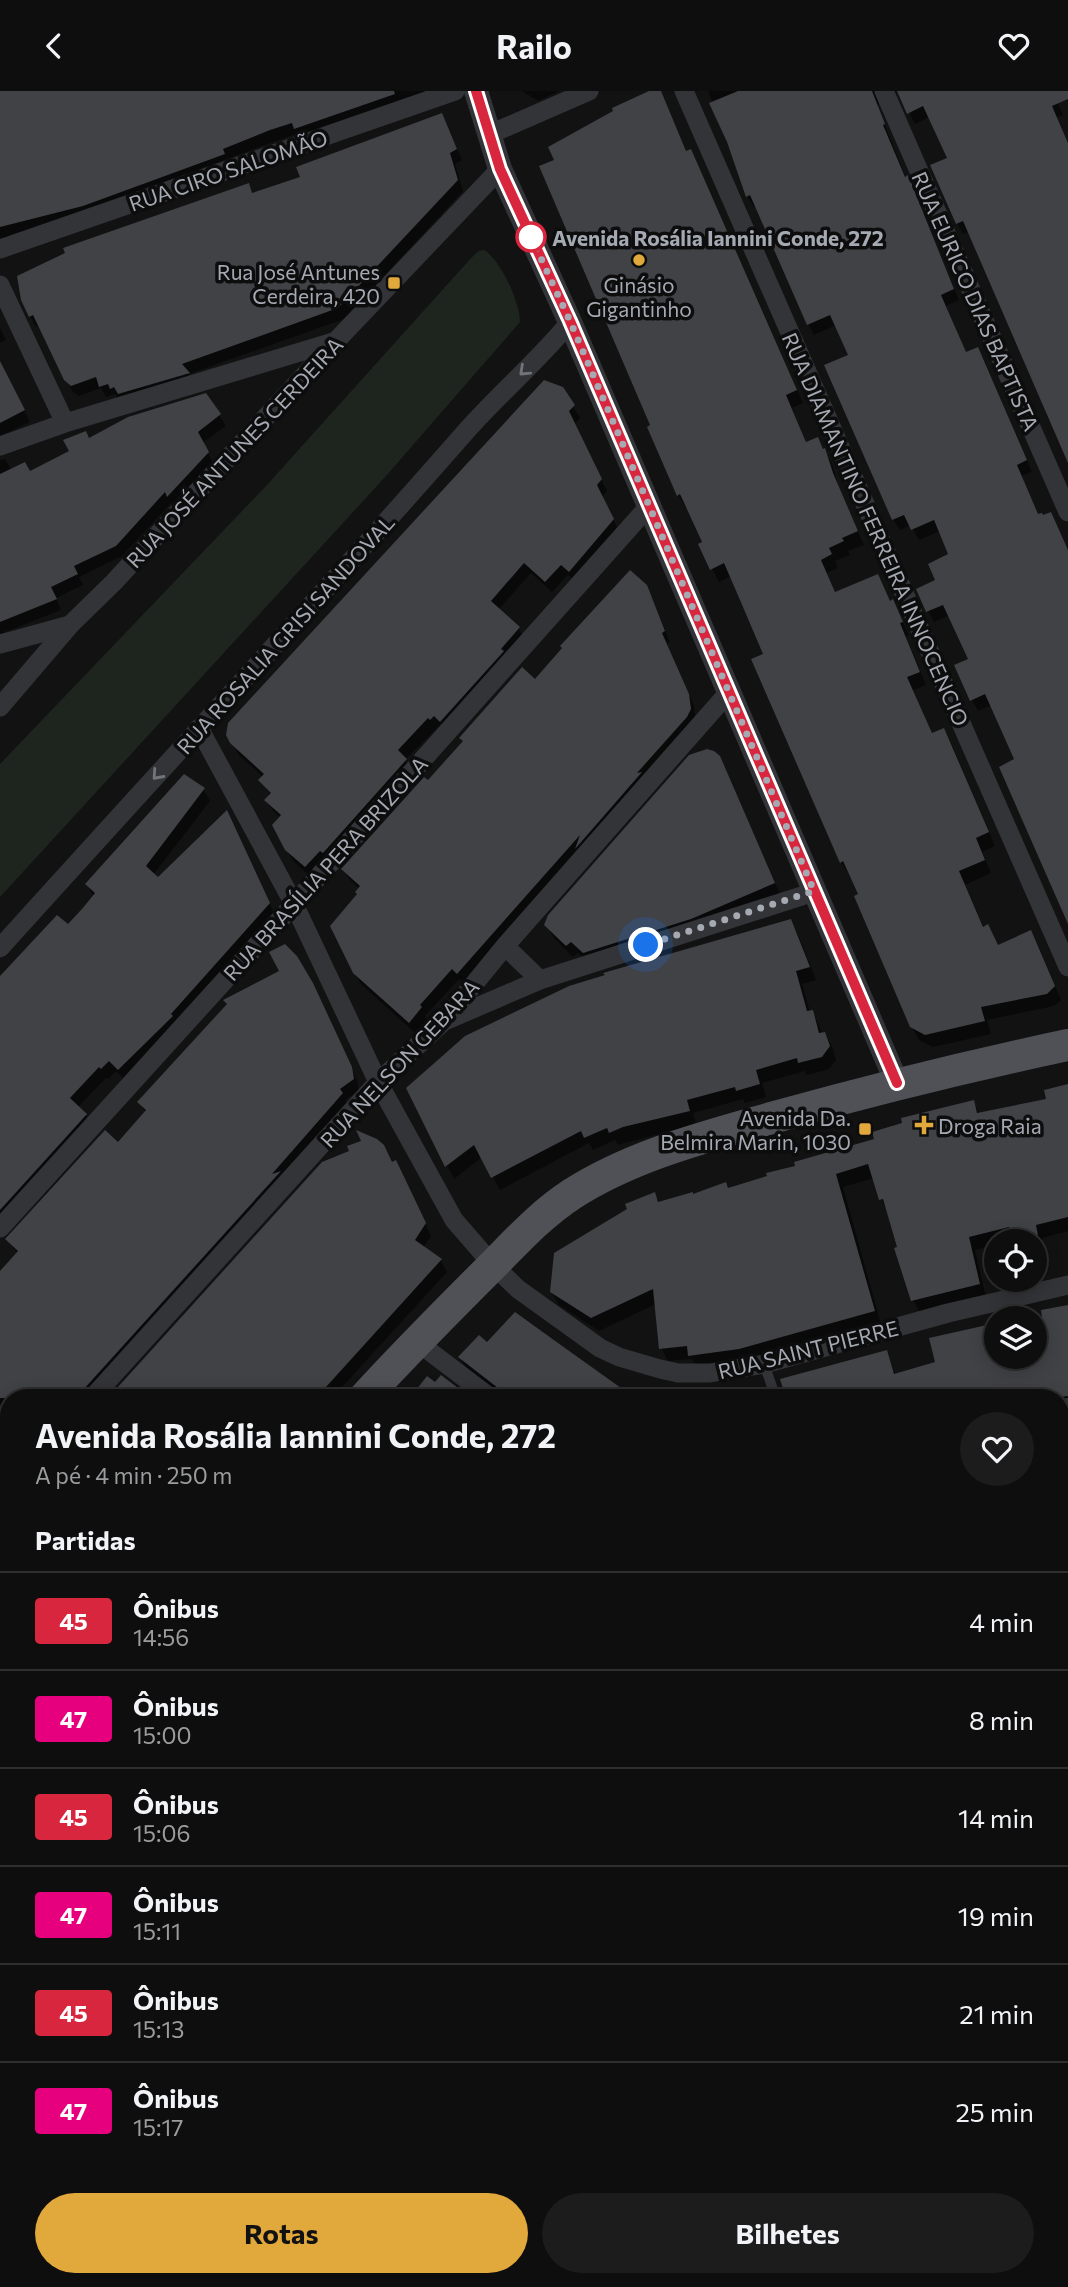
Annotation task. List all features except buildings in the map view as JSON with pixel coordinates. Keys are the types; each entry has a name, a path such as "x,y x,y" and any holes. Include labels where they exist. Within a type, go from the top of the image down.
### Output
{"main road":[{"path":"373,1389 416,1341 537,1219 573,1193 618,1170 708,1136 897,1083 1068,1045"}],"street":[{"name":"RUA CIRO SALOMÃO","path":"0,249 455,91"},
{"path":"476,91 500,169 570,321 897,1083"},
{"path":"488,135 589,91"},
{"name":"RUA DIAMANTINO FERREIRA INNOCENCIO","path":"684,91 1068,967"},
{"name":"RUA EURICO DIAS BAPTISTA","path":"884,91 1068,512"},
{"name":"RUA JOSÉ ANTUNES CERDEIRA","path":"0,707 70,625 114,582 335,342 500,169"},
{"path":"0,285 65,423"},
{"name":"RUA ROSALIA GRISI SANDOVAL","path":"0,948 375,535 500,393 549,347 570,321"},
{"path":"0,446 65,423 335,342"},
{"name":"RUA BRASÍLIA PERA BRIZOLA","path":"0,1228 649,506"},
{"path":"0,644 70,625"},
{"name":"RUA NELSON GEBARA","path":"101,1389 379,1082 443,1021 505,946 729,692"},
{"name":"RUA SAINT PIERRE","path":"199,728 294,904 379,1082 454,1220 517,1289 568,1327 618,1357 660,1369 694,1374 764,1364 922,1320 1068,1285"},
{"path":"443,1021 540,980 814,891"},
{"path":"505,946 540,980"},
{"path":"416,1341 479,1389"}],"lane":[{"path":"764,1364 773,1389"}],"shaded area":[{"path":"484,250 497,263 508,283 517,304 520,322 386,476 0,897 0,764 266,486 472,257"}],"bus line":[{"name":"45","path":"476,91 500,169 570,321 897,1083"}],"place":[{"name":"Avenida Rosália Iannini Conde, 272","path":"531,237"},
{"name":"Ginásio Gigantinho","path":"639,260"},
{"name":"Rua José Antunes Cerdeira, 420","path":"394,283"},
{"name":"Droga Raia","path":"924,1125"},
{"name":"Avenida Da. Belmira Marin, 1030","path":"865,1129"}],"route":[{"path":"531,237 570,321 814,891 646,945"}]}
